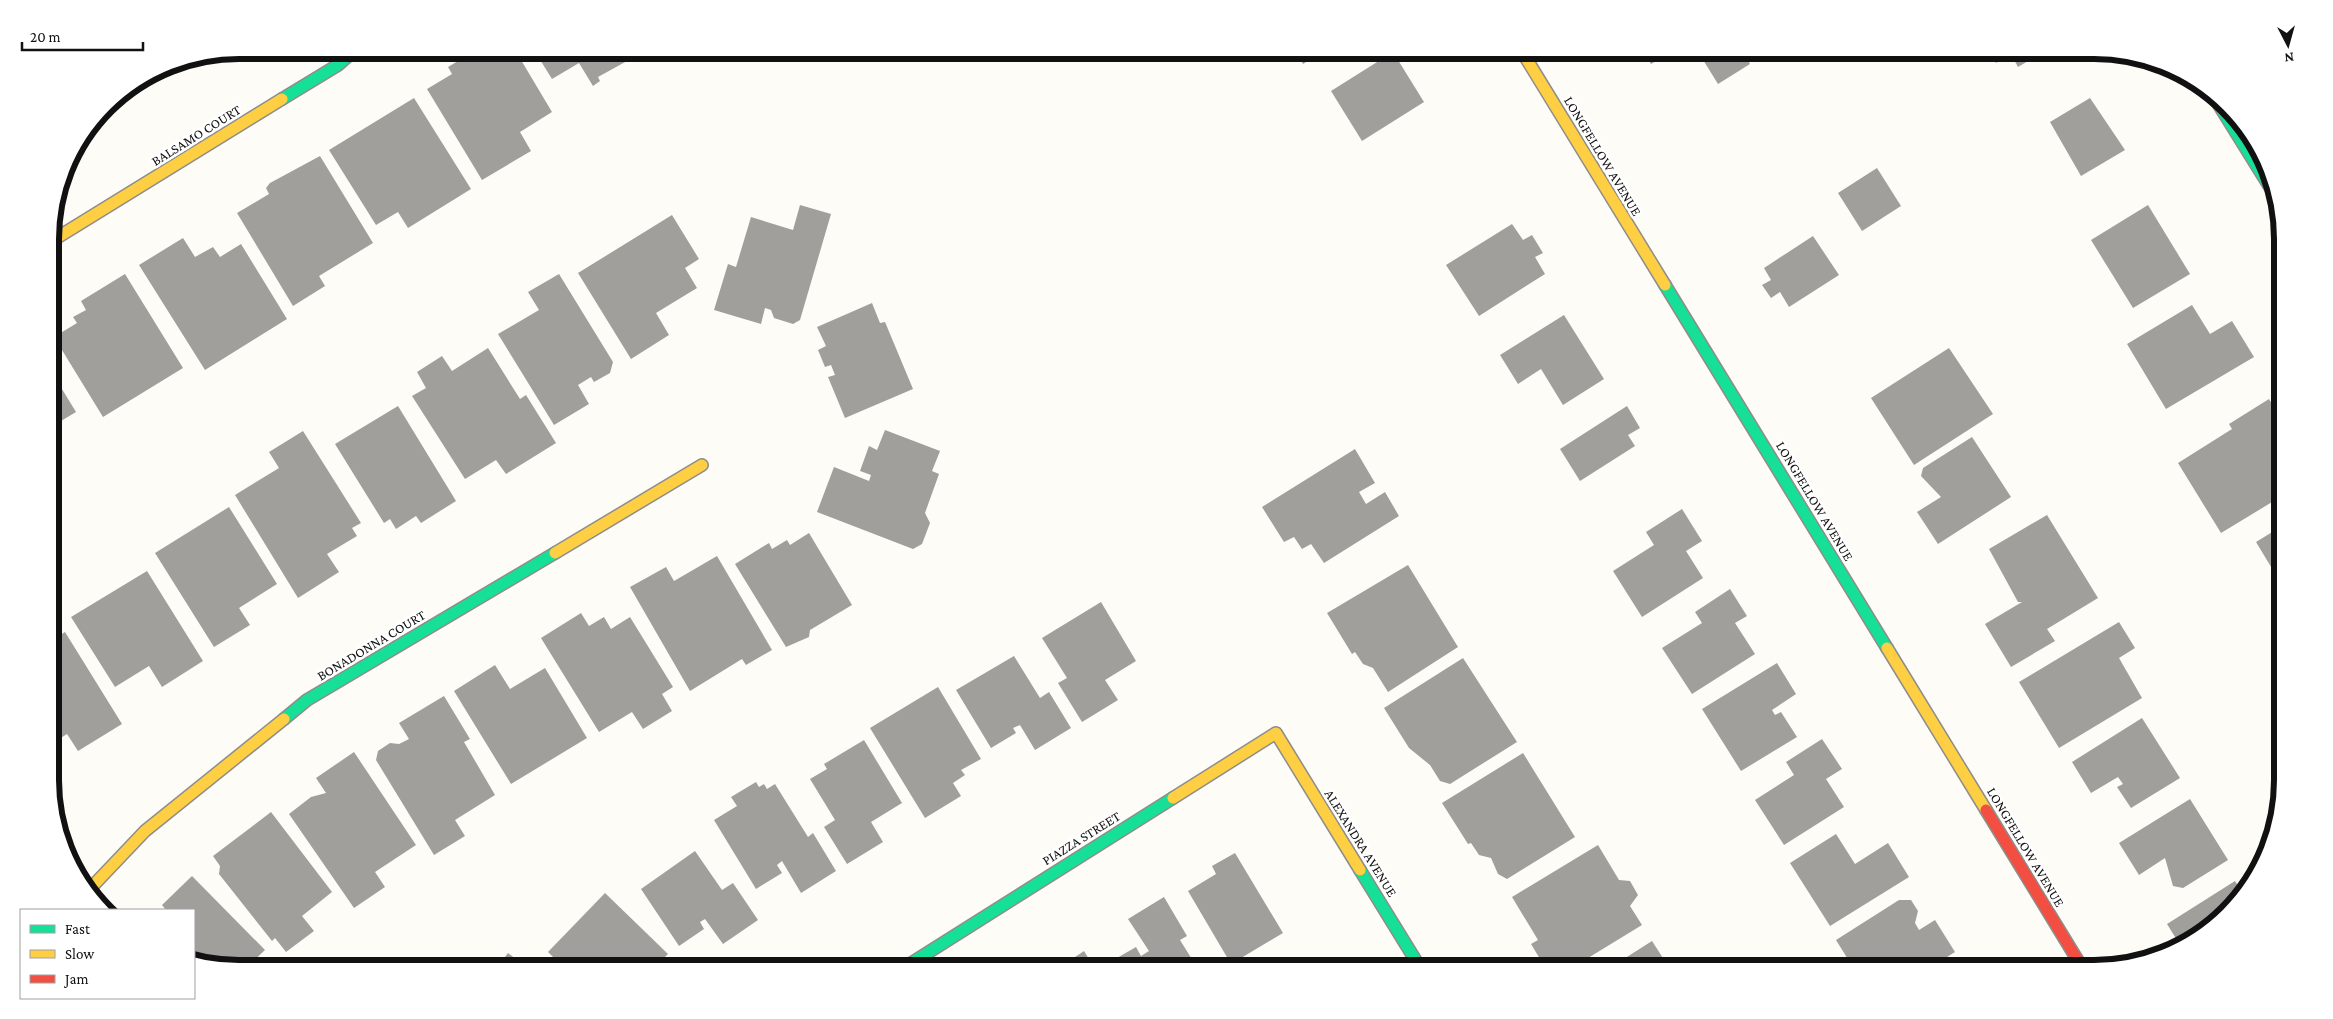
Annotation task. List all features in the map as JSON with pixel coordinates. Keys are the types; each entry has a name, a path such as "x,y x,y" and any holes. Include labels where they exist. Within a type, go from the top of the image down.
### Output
{"street":[{"name":"BALSAMO COURT","path":"59,236 338,65 344,59"},
{"name":"LONGFELLOW AVENUE","path":"1527,59 2077,960"},
{"path":"2226,117 2263,176"},
{"name":"BONADONNA COURT","path":"93,886 145,831 307,700 702,465"},
{"name":"ALEXANDRA AVENUE","path":"1276,733 1415,960"},
{"name":"PIAZZA STREET","path":"916,960 1276,733"}],"building":[{"path":"461,59 520,59 552,112 520,132 531,151 482,180 427,89 452,74 448,67"},
{"path":"540,59 631,59 633,62 627,61 598,77 600,81 593,86 579,63 552,79"},
{"path":"1300,59 1311,59 1303,64"},
{"path":"1382,59 1397,59 1424,102 1362,141 1331,91"},
{"path":"1648,59 1659,59 1651,64"},
{"path":"1703,59 1747,59 1750,64 1718,84"},
{"path":"1994,59 2003,59 1996,63"},
{"path":"2014,59 2032,59 2018,67"},
{"path":"414,98 471,189 408,228 398,212 376,225 329,150"},
{"path":"2090,98 2125,150 2081,176 2050,122"},
{"path":"320,156 373,243 319,276 325,286 293,306 237,213 269,194 266,188 270,183"},
{"path":"1877,168 1901,206 1862,231 1838,193"},
{"path":"800,205 831,214 800,320 793,324 774,318 771,310 765,308 761,324 714,310 728,264 736,267 751,217 793,230"},
{"path":"2148,205 2190,274 2133,308 2091,240"},
{"path":"672,215 699,259 685,268 697,288 656,313 669,335 631,359 578,273"},
{"path":"1512,224 1523,240 1532,235 1543,253 1535,257 1545,274 1479,316 1446,265"},
{"path":"1813,236 1839,275 1789,307 1780,292 1771,298 1762,285 1771,280 1764,268"},
{"path":"183,238 195,257 213,247 220,257 241,244 287,319 205,370 139,265"},
{"path":"125,274 183,368 103,417 59,345 59,334 77,323 73,317 86,310 81,301"},
{"path":"559,274 613,362 610,373 594,382 591,377 578,385 589,404 554,425 498,334 539,310 528,292"},
{"path":"872,303 880,323 885,322 913,389 845,418 828,377 835,375 831,365 825,367 818,350 826,346 817,327"},
{"path":"2192,305 2210,334 2232,321 2254,357 2166,409 2127,344"},
{"path":"1564,315 1604,379 1563,405 1541,369 1518,384 1500,355"},
{"path":"488,348 520,399 526,395 556,443 506,474 496,460 465,479 412,396 426,388 417,372 442,356 452,371"},
{"path":"1949,348 1993,414 1914,465 1871,398"},
{"path":"59,384 76,412 59,422"},
{"path":"2269,399 2274,407 2274,501 2221,533 2178,463 2232,429 2229,424"},
{"path":"398,406 456,501 421,523 416,516 396,529 390,519 384,523 335,444"},
{"path":"1627,406 1640,428 1628,435 1635,446 1580,481 1560,449"},
{"path":"885,430 940,451 932,471 939,474 925,513 930,523 922,544 913,549 817,512 834,467 869,481 871,475 860,471 869,446 877,450"},
{"path":"303,431 361,523 352,528 357,536 327,554 339,572 298,598 235,495 279,468 269,452"},
{"path":"1972,437 2011,497 1938,544 1917,512 1941,497 1921,476 1923,468"},
{"path":"1355,449 1375,483 1359,492 1366,504 1385,492 1399,516 1324,563 1311,544 1302,549 1294,537 1284,542 1262,507"},
{"path":"229,507 277,584 239,608 250,625 214,647 155,553"},
{"path":"1682,509 1702,541 1686,551 1703,578 1642,617 1613,571 1654,545 1646,532"},
{"path":"2047,515 2098,598 2047,629 2055,641 2011,667 1985,624 2022,602 2018,602 1989,549"},
{"path":"2274,531 2274,572 2256,542"},
{"path":"809,533 852,605 810,630 809,637 786,647 735,564 769,543 772,549 787,540 790,545"},
{"path":"717,556 772,650 746,665 742,659 690,691 630,587 666,567 674,581"},
{"path":"1408,565 1458,647 1388,692 1373,668 1363,664 1355,652 1352,654 1327,613"},
{"path":"147,571 203,661 162,687 149,666 115,687 71,617"},
{"path":"1730,589 1747,616 1735,623 1755,654 1692,694 1662,648 1702,623 1695,612"},
{"path":"1101,602 1136,661 1105,680 1118,700 1082,722 1058,683 1067,678 1042,638"},
{"path":"581,613 589,626 604,617 611,629 630,617 673,687 662,694 672,711 643,729 632,712 599,732 541,638"},
{"path":"2119,622 2135,648 2119,658 2142,698 2059,748 2019,682"},
{"path":"65,632 122,724 78,751 67,734 59,739 59,636"},
{"path":"1014,656 1040,698 1049,692 1071,728 1035,750 1020,725 1013,728 1016,733 991,748 956,690"},
{"path":"1463,658 1517,742 1450,784 1440,781 1430,765 1409,748 1384,708"},
{"path":"1777,663 1796,694 1772,710 1775,715 1781,712 1797,737 1741,771 1702,709"},
{"path":"495,665 510,689 545,668 587,738 511,784 454,691"},
{"path":"938,687 981,759 961,770 965,775 953,783 961,796 925,818 870,728"},
{"path":"444,696 470,739 464,742 495,795 455,820 465,836 434,855 376,760 378,751 390,743 399,744 409,739 399,723"},
{"path":"2142,718 2180,778 2131,808 2117,787 2123,784 2118,777 2091,793 2072,762"},
{"path":"1822,739 1842,769 1826,779 1844,807 1784,845 1755,800 1794,775 1786,762"},
{"path":"864,740 902,803 871,822 883,842 847,864 824,827 835,820 810,779 827,769 824,764"},
{"path":"354,752 416,845 375,872 385,887 354,908 289,814 311,797 326,793 316,778"},
{"path":"1523,753 1575,837 1507,879 1498,874 1491,858 1479,855 1471,843 1468,844 1442,803"},
{"path":"756,782 759,787 764,784 767,789 775,784 808,837 813,833 836,871 801,893 782,861 777,865 782,873 756,889 714,820 737,806 731,797"},
{"path":"2190,799 2228,860 2183,888 2173,886 2165,858 2139,875 2119,843"},
{"path":"271,812 332,892 302,916 314,931 286,952 275,938 272,941 219,874 220,866 213,856"},
{"path":"1836,834 1855,864 1888,843 1909,877 1830,926 1790,863"},
{"path":"1598,845 1619,880 1630,881 1638,895 1630,906 1642,925 1585,960 1541,960 1531,944 1538,940 1512,897"},
{"path":"695,851 722,890 733,883 758,920 723,944 705,919 700,922 704,929 679,946 641,889"},
{"path":"1235,853 1283,933 1238,960 1229,960 1188,891 1216,874 1212,866"},
{"path":"192,876 265,950 254,960 227,960 195,955 195,909 165,909 162,905"},
{"path":"2235,881 2239,887 2213,916 2177,940 2167,924"},
{"path":"605,893 668,954 662,960 556,960 548,952"},
{"path":"1164,897 1187,936 1180,940 1192,960 1113,960 1136,947 1141,956 1149,951 1128,919"},
{"path":"1899,900 1911,900 1918,911 1915,923 1919,930 1935,920 1955,952 1942,960 1848,960 1836,940"},
{"path":"1652,941 1664,960 1622,960"},
{"path":"1084,951 1090,960 1070,960"},
{"path":"508,953 517,960 503,960"}],"traffic: fast":[{"path":"282,99 345,59"},
{"path":"2226,117 2263,176"},
{"path":"1665,285 1887,648"},
{"path":"284,719 307,700 555,553"},
{"path":"916,960 1173,798"},
{"path":"1360,870 1415,960"}],"traffic: slow":[{"path":"1527,59 1665,285"},
{"path":"59,236 282,99"},
{"path":"555,553 702,465"},
{"path":"1887,648 1986,810"},
{"path":"93,886 145,831 284,719"},
{"path":"1173,798 1276,733 1360,870"}],"traffic: jam":[{"path":"1986,810 2078,960"}]}
